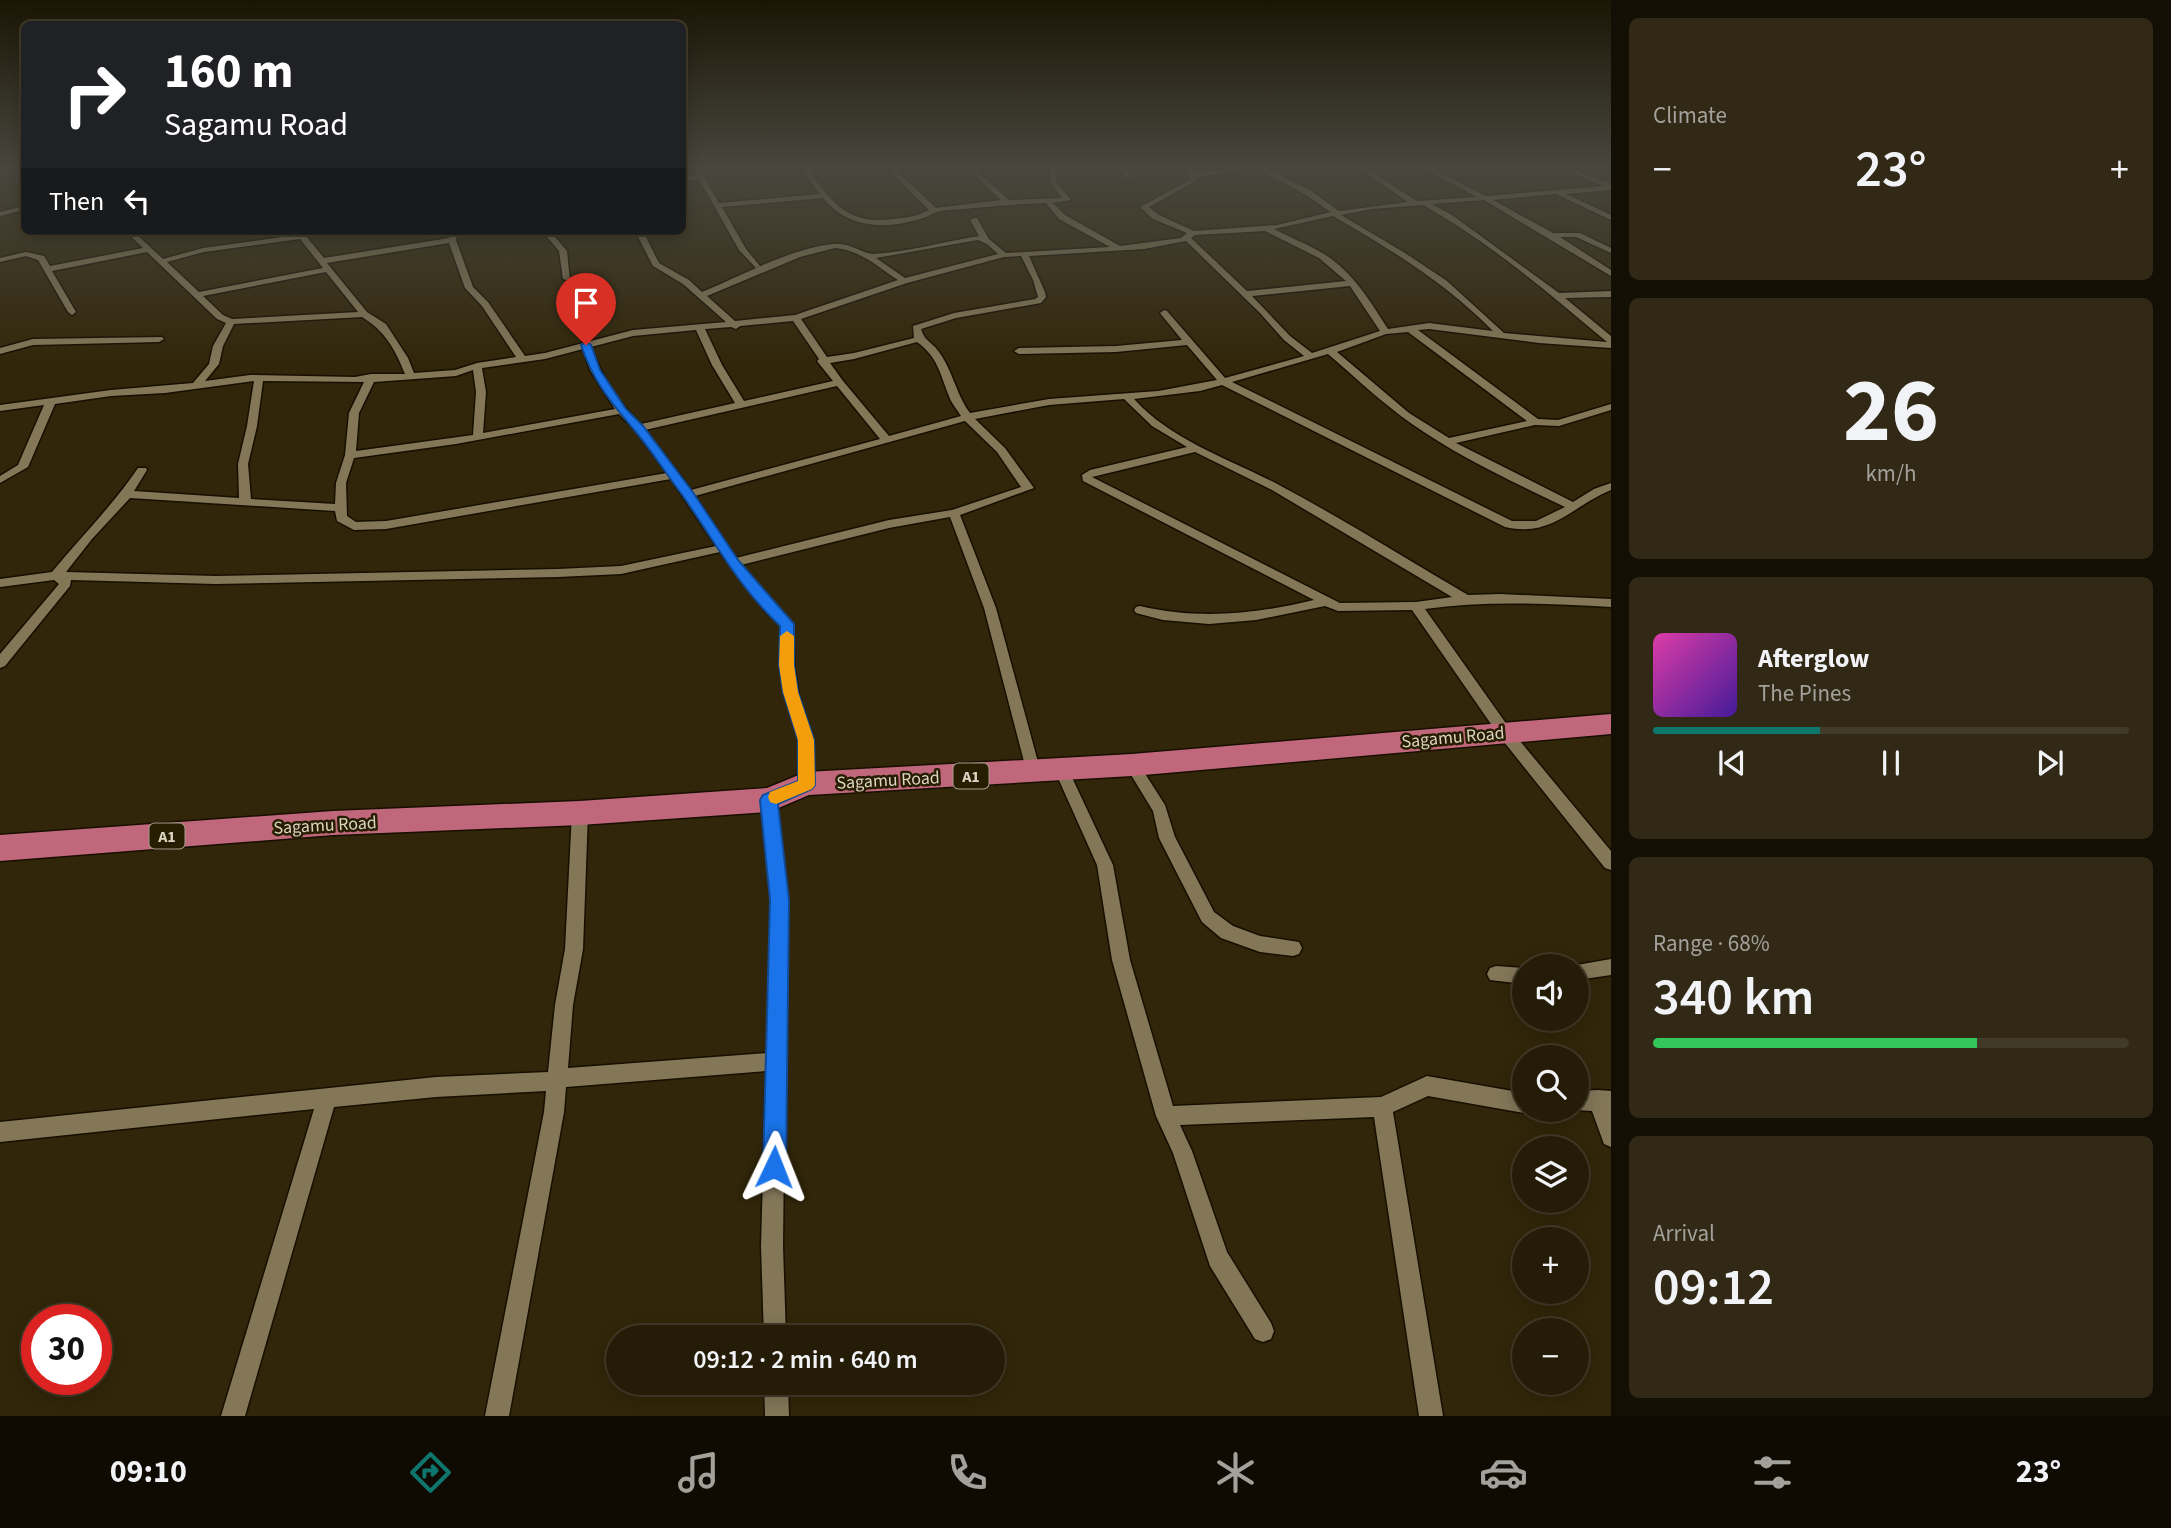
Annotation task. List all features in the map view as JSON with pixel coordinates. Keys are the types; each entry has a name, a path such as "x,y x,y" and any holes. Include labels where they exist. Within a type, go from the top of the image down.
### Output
{"highway":[{"name":"Sagamu Road","path":"0,848 333,823 580,813 769,800 806,785 1132,765 1611,724"}],"street":[{"path":"732,232 756,266"},
{"path":"981,232 1004,255"},
{"path":"1090,232 1119,248"},
{"path":"1183,232 1190,236 1287,338 1311,357"},
{"path":"0,408 259,378 355,380 456,373 477,366 522,359 633,333 736,326 796,318 904,281 1004,255 1144,247 1190,236 1234,232"},
{"path":"1274,232 1322,256 1352,283 1385,332"},
{"path":"1366,232 1436,275 1477,309 1502,336"},
{"path":"1470,232 1557,296 1611,343"},
{"path":"1549,232 1611,274"},
{"path":"134,235 220,317 231,322 364,314"},
{"path":"163,261 203,250 293,235"},
{"path":"300,235 364,314 383,326 403,358 411,377"},
{"path":"549,235 563,251 567,279"},
{"path":"641,235 656,264 686,282 736,326"},
{"path":"1554,235 1577,235 1611,251"},
{"path":"323,261 453,236 469,288 485,304 522,359"},
{"path":"869,257 985,239"},
{"path":"700,296 749,277 777,262 834,247 849,247 904,281"},
{"path":"48,269 150,249"},
{"path":"733,563 889,524 954,513 1028,488 1001,450 967,417 954,398 947,374 931,348 919,339 916,328 1042,298 1031,264 1023,253"},
{"path":"0,260 26,254 37,256 44,261 72,312"},
{"path":"197,295 329,269"},
{"path":"1245,294 1352,283"},
{"path":"1557,296 1611,294"},
{"path":"1164,313 1224,382 1509,524 1535,527 1548,523 1597,491 1611,486"},
{"path":"796,318 839,383 887,440"},
{"path":"196,386 214,364 218,346 231,322"},
{"path":"688,494 967,417 1049,402 1127,397 1200,388 1311,357 1385,332 1409,328 1429,326 1502,336 1611,343"},
{"path":"700,328 717,365 740,403"},
{"path":"1409,328 1535,422"},
{"path":"0,351 33,342 159,339"},
{"path":"822,360 854,356 919,339"},
{"path":"1019,351 1116,349 1188,342"},
{"path":"586,345 595,370 621,411 639,428 688,494 733,563 769,608 787,624 787,665 791,692 806,740 806,785"},
{"path":"1330,351 1415,421 1447,442 1502,473 1573,506"},
{"path":"477,366 481,392 478,436"},
{"path":"371,377 354,413 350,455 341,483 341,518 354,526 365,527 673,475"},
{"path":"245,500 243,464 259,378"},
{"path":"639,428 740,403 839,383"},
{"path":"1127,397 1135,409 1169,434 1274,487 1466,599"},
{"path":"0,480 23,467 51,401"},
{"path":"1447,442 1535,422 1559,423 1611,407"},
{"path":"350,455 621,411"},
{"path":"1198,448 1094,472 1087,475 1087,479 1257,564 1324,601 1352,608 1416,606 1466,599 1611,603"},
{"path":"0,467 23,467"},
{"path":"56,576 127,494 142,470"},
{"path":"127,494 342,508"},
{"path":"954,513 989,608 1008,685 1047,771 1105,865 1121,960 1166,1116 1182,1151 1218,1258 1263,1331"},
{"path":"0,583 56,576 216,580 621,570 722,548"},
{"path":"0,663 66,583 56,576"},
{"path":"1140,610 1197,620 1219,620 1295,609 1324,601"},
{"path":"1416,606 1505,733 1611,863"},
{"path":"1132,765 1160,810 1167,838 1208,917 1227,932 1249,940 1293,948"},
{"path":"769,800 779,900 778,1060 772,1246 775,1325"},
{"path":"497,1416 554,1112 564,1005 574,949 580,813"},
{"path":"1589,970 1611,967"},
{"path":"1496,974 1512,975"},
{"path":"0,1132 436,1087 547,1082 557,1078 778,1060"},
{"path":"1166,1116 1381,1107 1427,1086 1512,1101"},
{"path":"233,1416 327,1099"},
{"path":"1604,1100 1611,1137"},
{"path":"1381,1107 1408,1259 1431,1416"},
{"path":"776,1395 777,1416"}],"slow traffic":[{"path":"776,797 806,785 806,740 791,692 787,636"}],"route":[{"path":"586,345 595,370 621,411 639,428 688,494 733,563 769,608 787,624 787,665 791,692 806,740 806,785 769,800 779,900 774,1167"}]}
